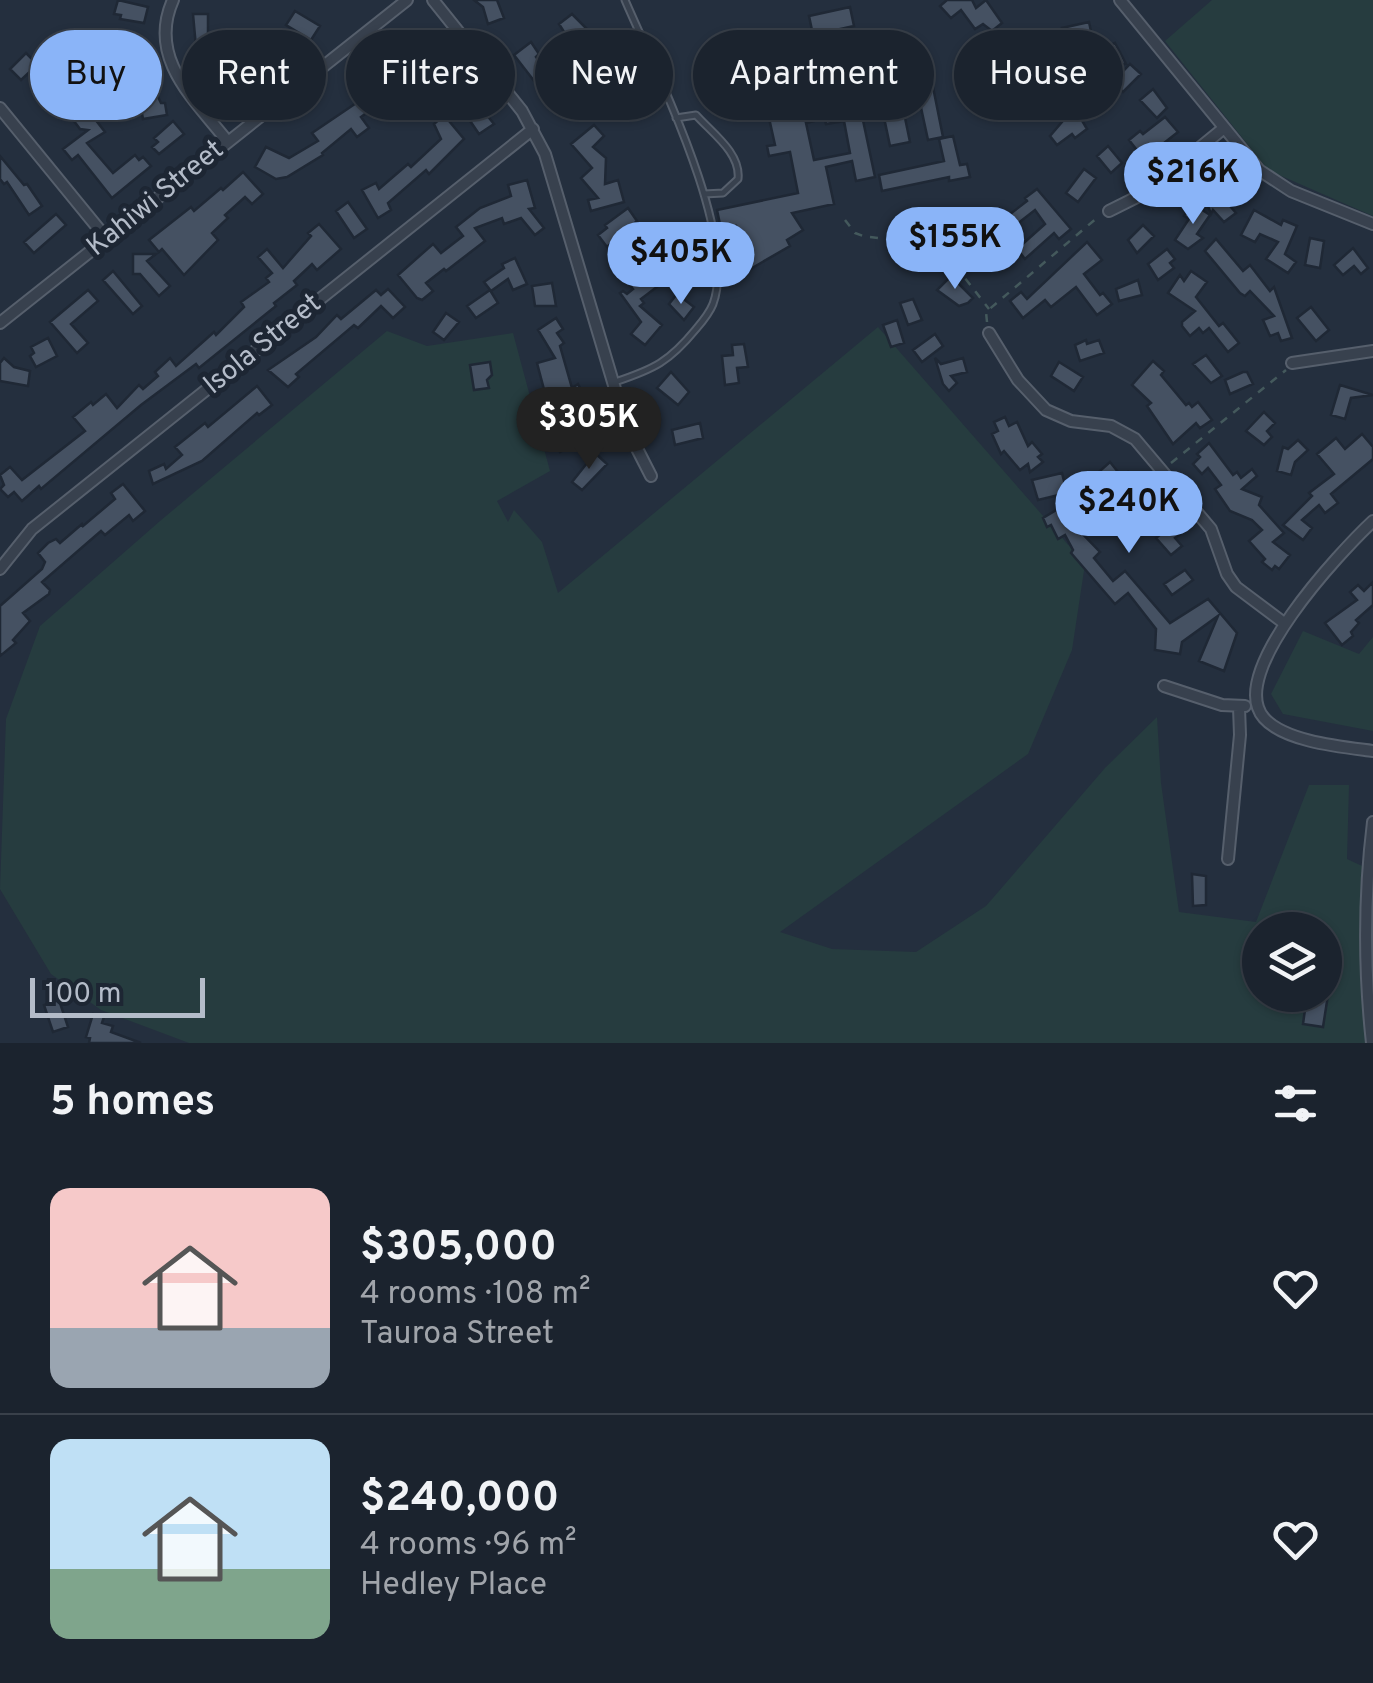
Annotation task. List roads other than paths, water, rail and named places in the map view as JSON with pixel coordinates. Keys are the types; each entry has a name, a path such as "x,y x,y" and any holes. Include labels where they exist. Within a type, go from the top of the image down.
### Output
{"street":[{"path":"173,0 164,26 170,66 228,142"},
{"name":"Kahiwi Street","path":"0,323 407,0"},
{"path":"432,0 534,129 545,154 627,429 651,476"},
{"path":"1120,0 1259,170 1276,182 1373,224"},
{"path":"0,108 107,239"},
{"path":"1108,210 1144,194 1224,128"},
{"name":"Isola Street","path":"0,569 32,528 534,129"},
{"path":"989,333 1018,380 1046,410 1072,422 1111,426 1126,432 1210,529 1226,574 1236,587 1284,623"},
{"path":"1292,363 1373,351"},
{"path":"1373,521 1327,568 1284,623 1259,682 1256,704 1271,725 1299,737 1373,751"},
{"path":"1164,686 1208,702 1239,707 1256,704"},
{"path":"1228,859 1240,735 1239,707"},
{"path":"1372,1043 1366,879 1373,822"}],"lane":[{"path":"614,382 666,362 711,309 717,281 712,225 695,160 625,0"},
{"path":"676,118 696,115 734,156 738,179 723,193 704,194"}]}
